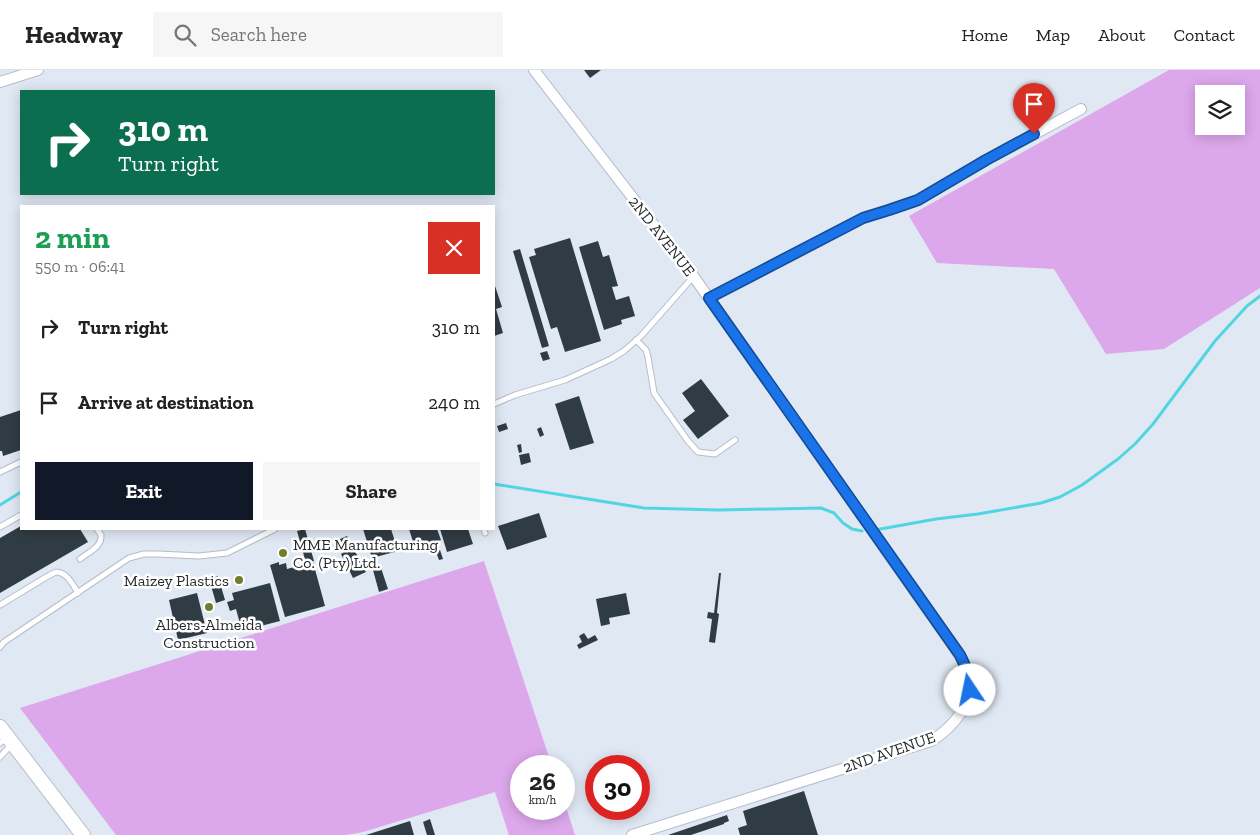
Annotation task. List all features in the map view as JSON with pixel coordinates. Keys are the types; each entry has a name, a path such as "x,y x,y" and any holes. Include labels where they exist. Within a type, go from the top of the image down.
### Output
{"main road":[{"path":"5,738 83,835"}],"street":[{"path":"0,82 38,70"},
{"name":"2ND AVENUE","path":"534,70 694,277 960,655 970,678 970,690 966,702 954,721 939,736 931,740 632,835"},
{"path":"709,298 863,218 918,200 986,160 1081,109"}],"lane":[{"path":"495,404 515,395 564,380 612,359 624,351 654,322 694,277"},
{"path":"636,340 646,350 654,393 698,452 715,454 735,440"},
{"path":"0,472 20,462"},
{"path":"0,527 20,516"},
{"path":"80,559 96,548 101,542 102,534 98,530"},
{"path":"0,646 129,558 144,554 199,556 227,553 273,530"},
{"path":"0,605 56,572 64,574 78,593"},
{"path":"0,757 5,738"}],"shaded area":[{"path":"1169,70 1260,70 1260,288 1164,349 1106,354 1054,269 937,263 909,216"},
{"path":"484,561 548,755 510,755 510,820 570,820 575,835 509,835 495,792 363,832 346,835 116,835 20,708"}],"building":[{"path":"584,70 601,70 590,78"},
{"path":"570,238 601,341 565,352 557,327 551,329 529,257 536,255 534,249"},
{"path":"598,241 603,257 609,255 618,286 612,287 616,300 629,296 635,316 621,320 622,324 604,330 579,247"},
{"path":"520,249 549,346 542,348 513,251"},
{"path":"495,286 502,307 496,309 503,333 495,336"},
{"path":"547,351 550,359 543,361 540,353"},
{"path":"701,379 729,416 698,439 683,420 695,411 682,393"},
{"path":"579,396 594,443 570,450 555,404"},
{"path":"20,410 20,450 3,456 2,451 0,451 0,417"},
{"path":"506,423 508,429 499,432 497,426"},
{"path":"541,427 544,435 540,437 537,429"},
{"path":"521,444 522,452 519,453 517,445"},
{"path":"529,453 531,462 521,465 519,455"},
{"path":"539,513 547,537 507,550 498,526"},
{"path":"20,527 20,530 81,530 88,542 0,593 0,538"},
{"path":"305,530 314,561 306,563 297,531"},
{"path":"363,530 391,530 398,551 372,558"},
{"path":"409,530 437,530 441,540 415,548"},
{"path":"440,530 468,530 473,544 447,552"},
{"path":"347,536 366,572 353,578 341,554 346,551 340,539"},
{"path":"440,550 443,559 439,560 436,552"},
{"path":"279,562 279,565 286,563 287,569 313,562 325,606 285,617 270,565"},
{"path":"381,568 388,589 379,592 373,570"},
{"path":"719,573 721,573 717,613 719,614 715,643 709,642 712,619 707,618 708,612 714,613"},
{"path":"218,576 225,600 216,603 209,579"},
{"path":"270,583 280,621 242,631 236,609 230,611 227,602 234,600 232,593"},
{"path":"197,593 207,633 178,640 169,600"},
{"path":"626,593 630,614 609,618 610,624 601,626 596,599"},
{"path":"584,633 588,639 595,635 598,640 579,649 577,645 582,642 579,636"},
{"path":"804,791 818,835 740,835 738,828 747,825 743,811"},
{"path":"727,815 729,821 724,824 691,835 668,835"},
{"path":"430,819 435,835 427,835 423,822"},
{"path":"410,821 414,835 366,835"}],"waterway":[{"path":"875,530 1041,503 1060,497 1082,485 1135,444 1153,424 1215,341 1247,306 1260,296"},
{"path":"495,484 644,508 719,510 821,508 834,513 852,529 862,531"},
{"path":"0,505 20,493"}],"place":[{"name":"MME Manufacturing Co. (Pty) Ltd.","path":"283,553"},
{"name":"Maizey Plastics","path":"239,580"},
{"name":"Albers-Almeida Construction","path":"209,607"}],"route":[{"path":"970,690 970,678 960,655 709,298 744,278 863,218 918,200 1034,134"}]}
